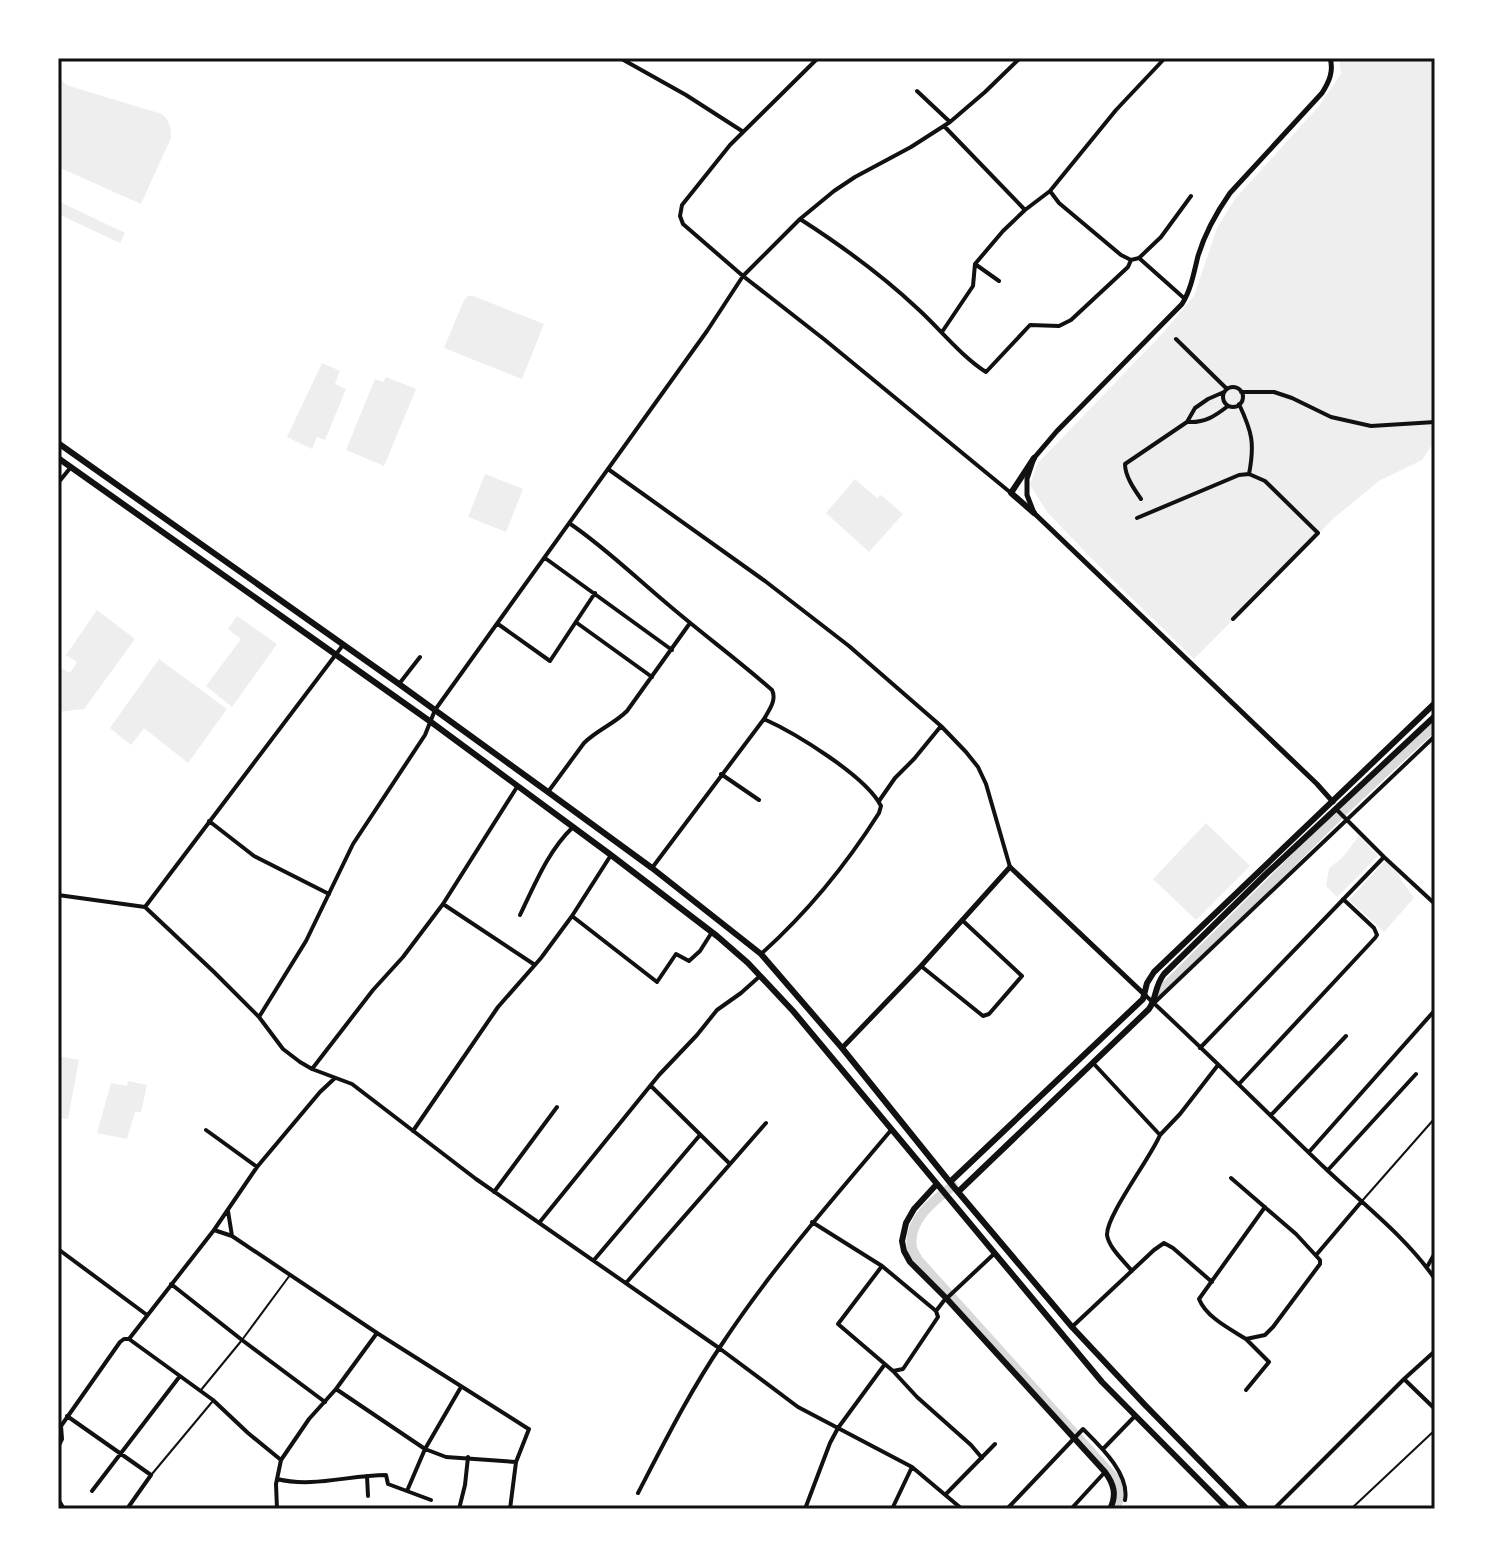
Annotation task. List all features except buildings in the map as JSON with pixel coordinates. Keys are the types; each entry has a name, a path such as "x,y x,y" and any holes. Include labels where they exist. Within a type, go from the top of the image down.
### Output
{"main road":[{"path":"58,443 548,792 652,868 761,954 1072,1327 1247,1509"},
{"path":"58,458 431,722 715,934 793,1011 1102,1382 1228,1509"},
{"path":"1034,458 1011,493 1034,513"},
{"path":"162,533 169,523"},
{"path":"950,1182 1145,995 1147,983 1154,972 1435,703"},
{"path":"958,1192 1149,1009 1156,985 1164,974 1435,716"},
{"path":"715,934 725,925"},
{"path":"938,1187 914,1209 906,1223 902,1241 904,1251 910,1262 949,1296 1111,1479 1114,1499 1110,1509"},
{"path":"1135,1415 1145,1405"}],"street":[{"path":"620,58 686,95 742,132"},
{"path":"818,58 742,132 682,205 680,216 683,224 1011,493"},
{"path":"259,1017 306,941 353,844 425,735 435,710 707,331 743,276 800,219 834,191 947,124 1020,58"},
{"path":"942,332 973,286 975,264 1003,231 1050,191 1116,110 1165,58"},
{"path":"1330,58 1333,67 1322,93 1218,210 1205,235 1182,304 1034,458 1027,479 1027,495 1034,513 1317,784 1345,820 1435,904"},
{"path":"917,91 1025,210"},
{"path":"1050,191 1075,217 1131,260 1139,258 1161,237 1191,196"},
{"path":"800,219 878,274 987,372 1030,325 1065,325 1128,267 1131,260"},
{"path":"1139,258 1185,299"},
{"path":"975,264 999,281"},
{"path":"1176,339 1225,390 1224,401 1228,406"},
{"path":"1141,499 1124,468 1125,464 1187,422 1195,408 1233,386 1241,392 1274,392 1331,417 1371,426 1435,422"},
{"path":"1187,422 1199,423 1228,406 1239,404 1241,392"},
{"path":"1239,404 1250,427 1252,457 1249,474"},
{"path":"58,483 71,467"},
{"path":"608,469 765,581 849,646 941,726 978,767 986,784 1010,867 1362,1201 1435,1279"},
{"path":"1137,518 1239,475 1249,474 1265,481 1318,533 1233,619"},
{"path":"569,523 619,560 775,695 764,719 652,868"},
{"path":"545,558 672,650"},
{"path":"498,624 550,661 595,593"},
{"path":"577,623 652,677"},
{"path":"548,792 584,743 617,721 690,623"},
{"path":"145,907 343,645"},
{"path":"399,684 420,657"},
{"path":"761,954 802,914 842,868 881,806 866,787 821,752 764,719"},
{"path":"879,802 895,778 941,726"},
{"path":"1153,1003 1435,736"},
{"path":"721,774 759,800"},
{"path":"312,1069 443,904 517,787"},
{"path":"209,821 254,856 329,894"},
{"path":"520,915 554,850 573,827"},
{"path":"413,1131 498,1007 572,916 611,855"},
{"path":"1200,1048 1384,857"},
{"path":"842,1048 1010,867"},
{"path":"58,895 145,907 259,1017 283,1049 312,1069 352,1084 494,1192 719,1348 798,1407 912,1467 962,1509"},
{"path":"1239,1084 1375,938 1374,928 1343,899"},
{"path":"443,904 535,965"},
{"path":"572,916 657,982 676,954 689,961 715,934"},
{"path":"921,966 983,1016 989,1014 1022,976 962,920"},
{"path":"539,1223 659,1075 717,1010 760,976"},
{"path":"1309,1152 1435,1010"},
{"path":"1271,1115 1346,1036"},
{"path":"1094,1064 1160,1135"},
{"path":"1132,1271 1108,1239 1108,1227 1160,1135 1218,1065"},
{"path":"320,1092 323,1074"},
{"path":"1328,1170 1416,1074"},
{"path":"129,1339 214,1230 257,1167 335,1078"},
{"path":"651,1086 729,1163"},
{"path":"494,1192 557,1107"},
{"path":"626,1283 766,1123"},
{"path":"638,1493 719,1348 746,1309 812,1222 892,1129"},
{"path":"206,1130 257,1167"},
{"path":"594,1260 700,1135"},
{"path":"1231,1178 1320,1260 1273,1327 1265,1335 1246,1339"},
{"path":"1316,1254 1362,1201"},
{"path":"1246,1390 1269,1362 1246,1339 1213,1317 1199,1299 1265,1207"},
{"path":"227,1210 232,1236"},
{"path":"812,1222 882,1266 936,1311 938,1317 919,1347 903,1369 893,1371"},
{"path":"214,1230 232,1236 529,1429 516,1462 510,1509"},
{"path":"1072,1327 1164,1243 1212,1282"},
{"path":"58,1249 147,1315"},
{"path":"936,1311 995,1253"},
{"path":"1427,1267 1435,1253"},
{"path":"882,1266 838,1324 893,1371 982,1458"},
{"path":"171,1284 325,1402"},
{"path":"277,1509 277,1479 281,1460 377,1333"},
{"path":"58,1447 62,1439 60,1428 67,1416 120,1342 129,1339 213,1400 281,1460"},
{"path":"1274,1509 1435,1351"},
{"path":"805,1509 838,1428 885,1364"},
{"path":"92,1491 180,1376"},
{"path":"1404,1379 1435,1409"},
{"path":"407,1491 425,1449 461,1387"},
{"path":"336,1389 425,1449 446,1457 516,1462"},
{"path":"1103,1449 1135,1415"},
{"path":"67,1416 151,1475 127,1509"},
{"path":"1007,1509 1082,1430 1103,1449 1125,1483 1125,1500"},
{"path":"946,1495 995,1444"},
{"path":"459,1509 468,1457"},
{"path":"892,1509 912,1467"},
{"path":"1071,1509 1105,1472"},
{"path":"277,1479 310,1484 347,1477 386,1475 388,1484 431,1500"},
{"path":"367,1476 368,1496"},
{"path":"58,1499 64,1509"}],"lane":[{"path":"1362,1201 1435,1118"},
{"path":"200,1391 290,1275"},
{"path":"151,1475 213,1400"},
{"path":"1351,1509 1435,1430"}],"shaded area":[{"path":"1339,58 1435,58 1435,441 1422,460 1379,481 1334,518 1194,659 1048,513 1030,485 1037,464 1161,335 1194,296 1217,228 1235,199 1319,106 1341,74"},
{"path":"58,69 63,82 69,86 162,114 167,119 171,138 141,204 58,167"},
{"path":"58,201 125,233 120,243 58,214"},
{"path":"468,296 544,324 522,379 444,348"},
{"path":"322,363 340,371 335,384 346,389 325,440 317,437 312,449 287,437"},
{"path":"386,377 416,389 384,466 346,450 375,379 383,382"},
{"path":"485,474 523,489 506,532 468,517"},
{"path":"855,479 903,514 869,552 826,513"},
{"path":"97,610 135,639 84,709 58,712 58,666 70,673 77,662 66,655"},
{"path":"237,616 277,644 232,707 206,686 241,639 228,629"},
{"path":"159,659 227,709 188,763 144,728 131,745 110,728"},
{"path":"1206,823 1250,866 1196,920 1153,879"},
{"path":"1359,836 1378,856 1337,897 1326,886 1329,868 1342,858"},
{"path":"1387,859 1414,898 1384,932 1349,900"},
{"path":"58,1056 79,1060 68,1119 58,1118"},
{"path":"128,1081 147,1085 141,1112 135,1112 127,1139 97,1133 111,1083 127,1086"}],"waterway":[{"path":"1161,991 1347,807 1435,725"},
{"path":"953,1186 918,1220 912,1238 912,1248 918,1260 1117,1481 1119,1499 1115,1509"}]}
